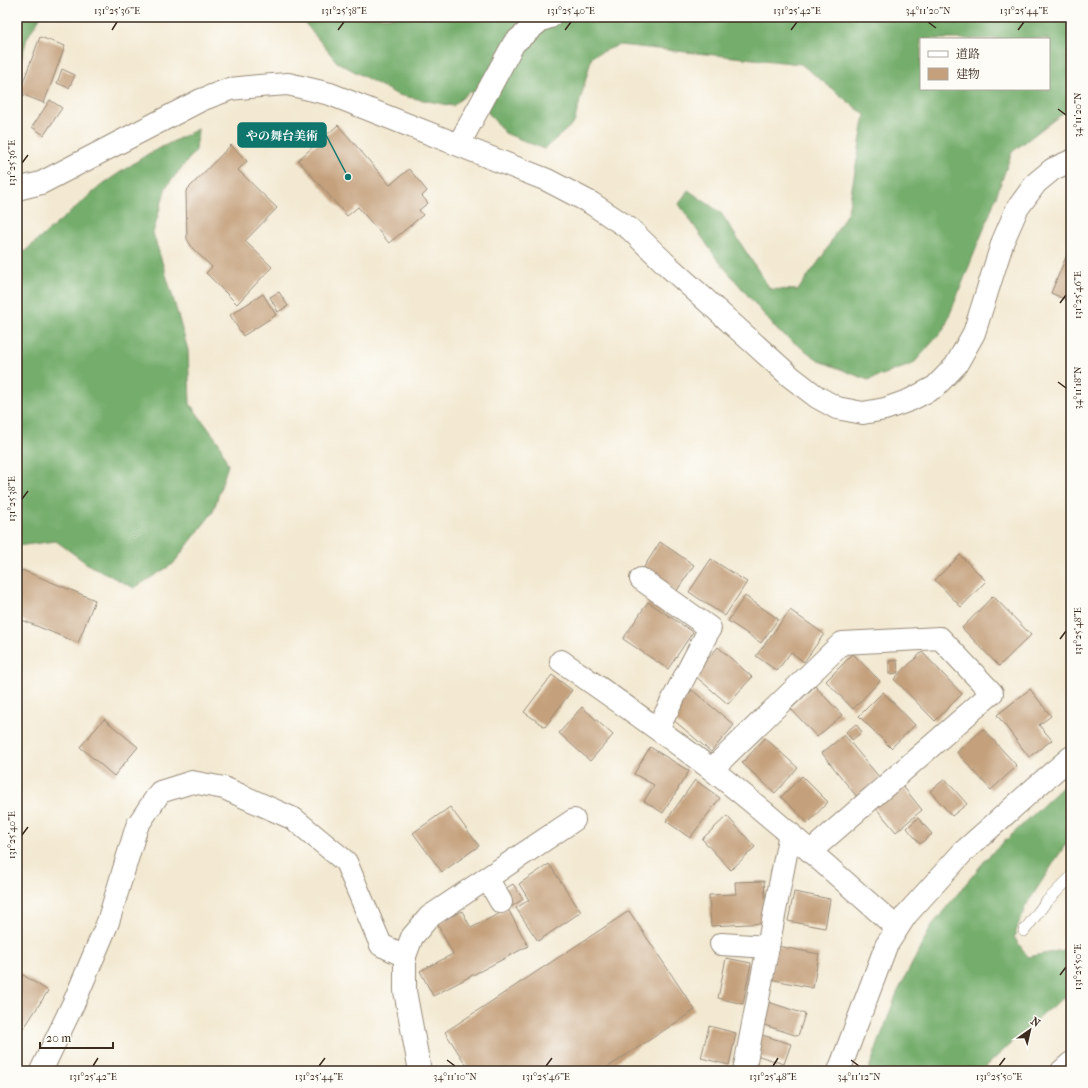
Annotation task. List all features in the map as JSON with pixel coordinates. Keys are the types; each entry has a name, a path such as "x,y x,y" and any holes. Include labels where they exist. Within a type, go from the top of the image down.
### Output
{"main road":[{"path":"459,144 514,43 541,20 550,17"},
{"path":"17,189 41,183 201,100 230,89 288,84 330,94 547,180 591,203 630,230 791,377 817,397 837,408 863,414 885,409 910,400 935,387 956,365 974,333 1003,241 1016,209 1036,183 1053,169 1071,161"},
{"path":"641,579 710,628 658,728"},
{"path":"712,769 842,643 940,638 992,694 811,851"},
{"path":"561,661 658,728 712,769 811,851 897,928"},
{"path":"839,1071 886,946 906,915 963,852 1071,757"},
{"path":"41,1071 108,922 137,826 160,792 192,782 224,788 294,819 346,862 381,946 405,956"},
{"path":"420,1071 405,991 405,956 412,937 429,917 574,820"},
{"path":"744,1071 790,833"},
{"path":"487,878 501,902"},
{"path":"721,944 768,947"},
{"path":"1062,1071 1071,1063"}],"lane":[{"path":"1024,931 1046,902 1071,877"}],"green space":[{"path":"17,17 40,17 27,38 17,75"},
{"path":"300,17 1071,17 1071,87 1067,110 1012,152 989,216 944,329 913,364 868,380 820,361 778,331 717,259 679,204 688,190 721,213 770,289 798,290 824,254 848,211 865,115 801,64 619,45 592,56 574,123 544,149 505,133 470,91 453,106 398,95 337,62"},
{"path":"198,129 196,150 166,187 153,233 188,350 190,404 219,443 228,465 213,512 173,564 134,588 89,565 56,541 17,546 17,253 25,251 104,183 148,154"},
{"path":"1071,779 1071,836 1025,907 1014,937 1028,957 1068,949 1071,947 1071,992 1045,1012 981,1071 868,1071 897,993 932,925 987,858"}],"building":[{"path":"40,37 65,46 44,103 19,93"},
{"path":"62,69 75,75 69,88 57,83"},
{"path":"50,100 62,108 44,135 32,127"},
{"path":"338,125 390,185 409,169 427,191 422,196 428,203 419,210 423,215 389,243 358,207 347,216 298,160"},
{"path":"231,145 247,161 238,170 277,208 245,241 272,267 237,304 206,273 212,267 193,249 187,239 186,191"},
{"path":"1071,245 1071,302 1051,293"},
{"path":"279,292 288,306 278,312 270,297"},
{"path":"263,294 276,315 243,336 230,315"},
{"path":"660,542 694,565 676,592 642,570"},
{"path":"960,555 986,581 961,607 935,580"},
{"path":"711,559 747,582 725,616 689,592"},
{"path":"22,570 95,600 78,643 17,618 17,583"},
{"path":"745,596 778,619 761,643 728,621"},
{"path":"993,596 1031,635 999,666 962,628"},
{"path":"648,602 693,632 668,669 623,639"},
{"path":"790,610 824,634 804,662 791,652 777,671 756,656"},
{"path":"718,647 752,677 728,704 694,675"},
{"path":"922,652 962,694 935,721 894,679"},
{"path":"853,654 880,681 853,709 826,681"},
{"path":"897,660 898,673 889,674 889,661"},
{"path":"552,675 572,690 545,727 524,712"},
{"path":"815,686 842,715 817,737 791,709"},
{"path":"1030,689 1051,716 1039,725 1052,740 1029,757 997,715"},
{"path":"692,690 734,725 711,752 670,717"},
{"path":"883,692 915,725 891,748 859,716"},
{"path":"582,707 613,735 590,761 559,733"},
{"path":"104,719 138,747 114,776 80,747"},
{"path":"856,724 862,732 852,740 846,732"},
{"path":"983,729 1017,766 991,790 957,752"},
{"path":"844,735 880,778 857,797 822,753"},
{"path":"765,738 798,768 775,793 742,763"},
{"path":"650,747 689,771 663,813 644,801 654,785 634,774"},
{"path":"802,776 828,802 808,823 781,797"},
{"path":"945,779 967,804 952,816 930,791"},
{"path":"695,780 720,798 690,838 666,821"},
{"path":"902,785 922,810 896,832 875,807"},
{"path":"450,807 479,846 442,872 413,833"},
{"path":"727,816 755,847 731,870 702,839"},
{"path":"918,818 932,834 920,844 907,828"},
{"path":"549,864 581,912 538,941 516,908 529,900 519,884"},
{"path":"764,881 767,923 711,926 709,895 736,894 735,882"},
{"path":"513,884 523,899 511,907 501,891"},
{"path":"794,892 830,899 825,928 788,921"},
{"path":"508,909 528,946 433,996 420,971 453,954 437,924 462,911 471,928"},
{"path":"629,911 695,1010 602,1071 470,1071 445,1032"},
{"path":"777,946 819,954 813,988 770,979"},
{"path":"726,958 751,963 743,1004 718,998"},
{"path":"17,971 48,991 24,1028 17,1023"},
{"path":"768,1002 805,1014 798,1036 761,1024"},
{"path":"709,1026 736,1033 729,1065 701,1058"},
{"path":"759,1034 791,1044 784,1064 753,1054"}],"place":[{"name":"やの舞台美術","path":"348,177"}]}
